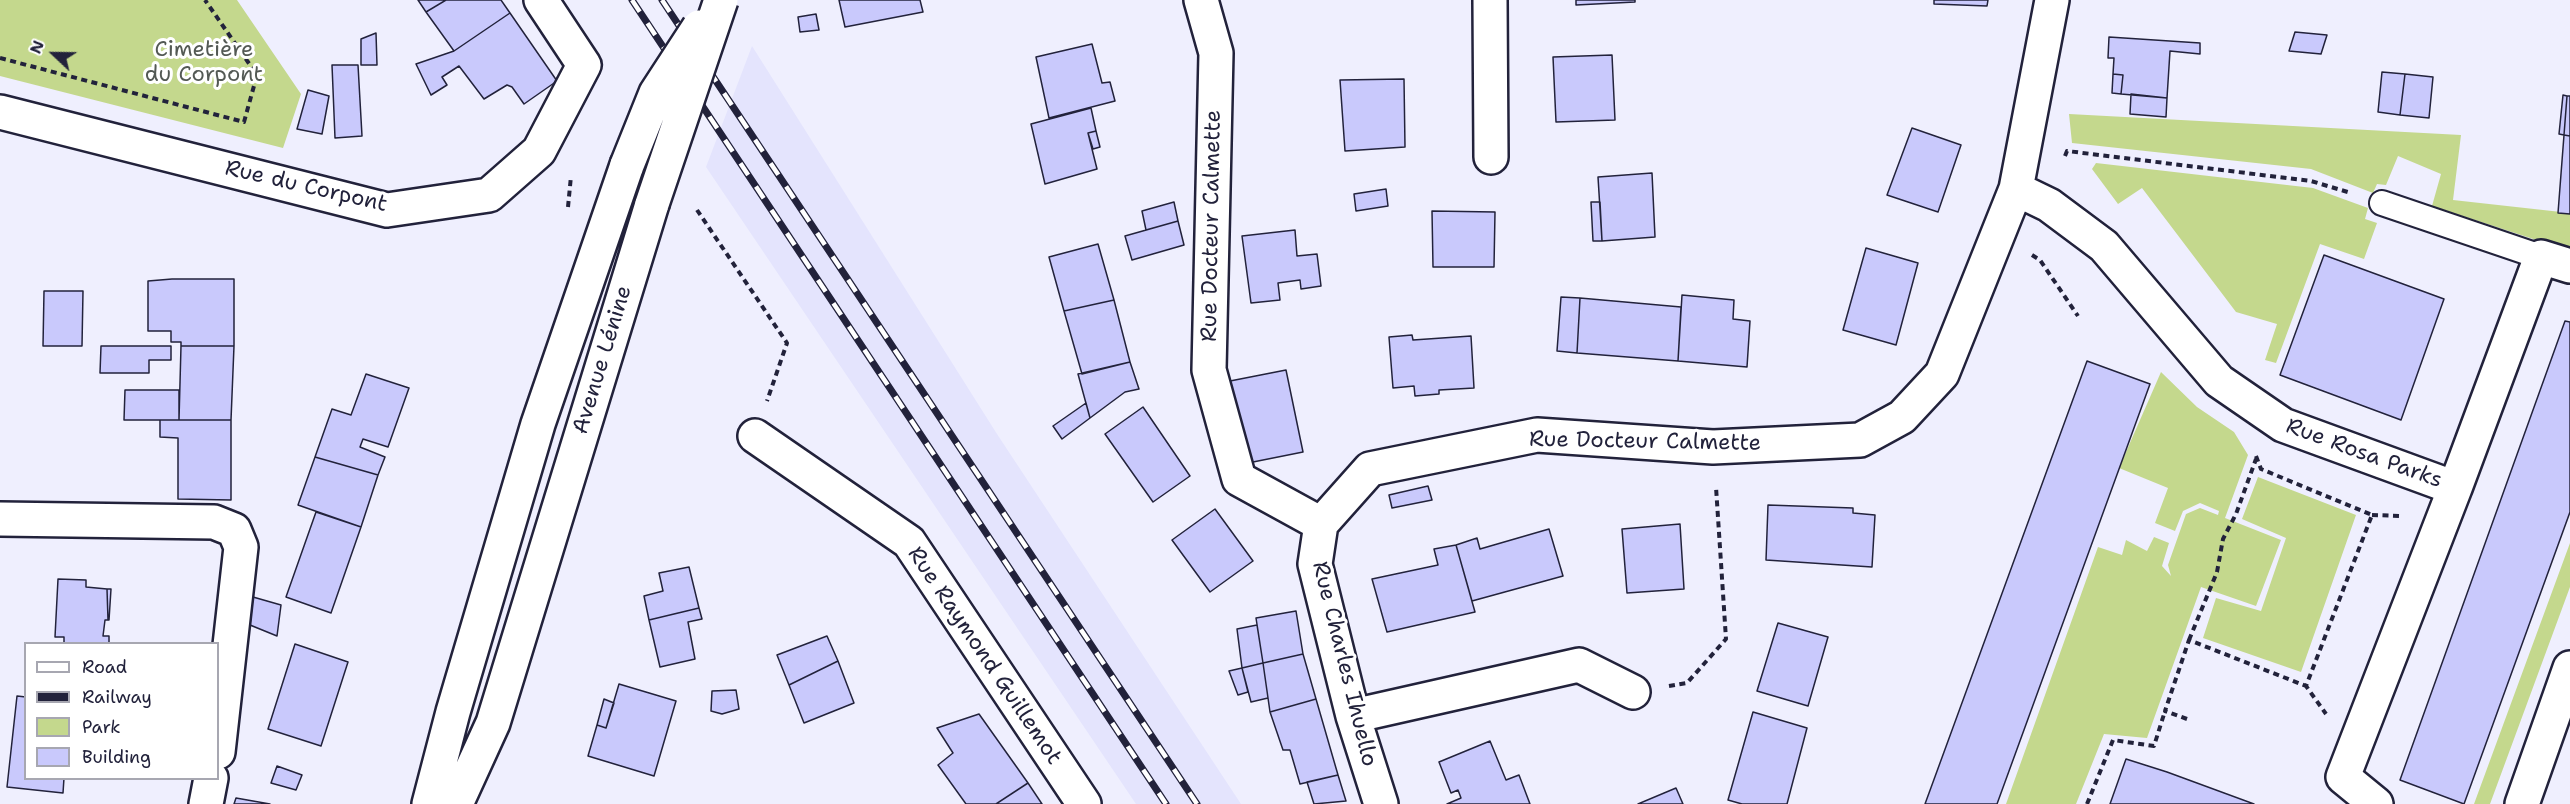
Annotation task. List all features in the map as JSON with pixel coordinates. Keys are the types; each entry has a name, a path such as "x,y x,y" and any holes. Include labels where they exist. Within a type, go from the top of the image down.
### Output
{"street":[{"name":"Rue du Corpont","path":"0,112 387,210 489,195 539,151 584,65 541,0"},
{"path":"429,804 453,712 538,424 627,165 656,93 718,0"},
{"name":"Avenue Lénine","path":"456,804 492,723 652,204 718,0"},
{"name":"Rue Docteur Calmette","path":"1201,0 1216,53 1209,370 1239,479 1321,524 1370,469 1538,435 1713,447 1860,440 1902,417 1942,374 2016,189 2052,0"},
{"path":"1490,0 1491,157"},
{"name":"Rue Rosa Parks","path":"2016,189 2049,205 2104,246 2219,381 2283,425 2455,488 2556,262"},
{"name":"Rue Raymond Guillemot","path":"755,436 909,542 1084,804"},
{"path":"2376,804 2348,764 2455,488"},
{"path":"0,519 214,522 234,530 241,547 219,743"},
{"name":"Rue Charles Ihuello","path":"1321,524 1315,564 1353,716 1381,804"},
{"path":"1353,716 1579,665 1633,693"},
{"path":"2522,804 2570,668"},
{"name":"Avenue Lénine","path":"480,804 492,723"},
{"path":"206,804 211,780"}],"lane":[{"path":"2382,203 2556,262"}],"path":[{"path":"0,58 244,122 257,75 205,0"},
{"path":"2049,205 2067,151 2311,181 2382,203"},
{"path":"568,213 572,168"},
{"path":"697,210 788,343 755,436"},
{"path":"1998,234 2040,260 2078,316"},
{"path":"2260,409 2244,427 2261,469 2372,515 2306,686"},
{"path":"1633,693 1687,683 1726,639 1713,447"},
{"path":"2087,804 2113,740 2154,746 2189,640 2217,572 2223,539 2236,514 2256,457"},
{"path":"2189,640 2306,686 2348,764"},
{"path":"2165,711 2187,719"}],"shaded area":[{"path":"752,46 997,434 1241,804 1136,804 706,167"}],"green space":[{"name":"Cimetière du Corpont","path":"0,0 237,0 301,94 283,148 0,76"},
{"path":"2069,114 2461,135 2453,200 2570,213 2570,251 2432,206 2441,174 2398,156 2386,185 2377,184 2373,193 2311,169 2072,143"},
{"path":"2096,163 2313,188 2368,208 2365,219 2377,223 2364,259 2320,244 2276,363 2265,360 2277,324 2236,312 2142,188 2118,204 2092,169"},
{"path":"2161,372 2197,407 2234,432 2248,455 2225,518 2281,540 2256,606 2201,587 2147,738 2104,734 2076,804 2006,804 2098,547 2122,555 2126,540 2147,551 2154,537 2169,543 2162,566 2171,576 2168,565 2186,514 2200,508 2218,515 2219,511 2200,503 2183,511 2175,531 2155,523 2168,488 2119,468"},
{"path":"2258,477 2356,515 2301,672 2203,638 2216,598 2261,611 2286,538 2242,519"},
{"path":"2570,543 2570,587 2490,804 2474,804"}],"building":[{"path":"418,0 446,0 426,12"},
{"path":"446,0 501,0 510,13 454,51 426,12"},
{"path":"839,0 920,0 923,12 845,27"},
{"path":"1576,0 1635,0 1635,2 1576,5"},
{"path":"1934,0 1988,0 1987,6 1934,4"},
{"path":"510,13 557,81 524,104 512,87 507,85 484,99 459,66 442,77 447,85 431,95 416,64 454,51"},
{"path":"816,14 819,30 800,32 798,17"},
{"path":"2295,32 2327,35 2321,54 2289,51"},
{"path":"376,33 377,65 361,65 361,39"},
{"path":"2109,37 2200,43 2200,54 2170,51 2167,98 2121,94 2123,75 2113,74 2114,58 2108,58"},
{"path":"1092,44 1102,83 1110,82 1115,101 1049,118 1036,57"},
{"path":"1612,55 1615,120 1556,122 1553,57"},
{"path":"332,65 358,65 362,136 335,138"},
{"path":"2382,72 2405,74 2400,115 2378,112"},
{"path":"2113,74 2123,75 2121,94 2112,93"},
{"path":"2405,74 2433,77 2429,118 2400,115"},
{"path":"1404,79 1405,147 1345,151 1340,80"},
{"path":"308,90 329,96 322,134 297,129"},
{"path":"2131,94 2167,98 2166,117 2130,114"},
{"path":"2563,95 2567,96 2564,135 2559,134"},
{"path":"2567,96 2570,96 2570,136 2564,135"},
{"path":"1091,108 1096,131 1088,133 1097,169 1045,184 1031,124"},
{"path":"1912,128 1961,145 1938,212 1887,195"},
{"path":"1096,131 1100,147 1093,149 1088,133"},
{"path":"2564,135 2570,136 2570,214 2558,213"},
{"path":"1652,173 1655,237 1602,241 1598,177"},
{"path":"1386,189 1388,206 1356,211 1354,194"},
{"path":"1174,202 1178,221 1146,230 1142,211"},
{"path":"1591,202 1600,202 1602,241 1593,241"},
{"path":"1432,211 1495,212 1494,267 1433,267"},
{"path":"1178,221 1184,245 1132,260 1125,236"},
{"path":"1295,230 1297,256 1317,254 1321,286 1301,289 1300,280 1278,283 1280,300 1251,303 1242,236"},
{"path":"1098,244 1114,300 1064,311 1049,257"},
{"path":"1866,248 1918,263 1896,345 1843,330"},
{"path":"2324,255 2444,299 2401,420 2280,375"},
{"path":"234,279 234,346 181,346 181,342 171,342 171,331 148,331 148,281"},
{"path":"44,291 83,291 82,346 43,346"},
{"path":"1682,295 1734,300 1733,319 1750,321 1747,367 1678,361"},
{"path":"1561,297 1580,298 1577,353 1557,351"},
{"path":"1580,298 1681,307 1678,361 1577,353"},
{"path":"1114,300 1130,362 1082,374 1064,311"},
{"path":"2565,321 2570,322 2570,512 2464,804 2400,780"},
{"path":"1412,335 1413,340 1471,336 1474,388 1439,390 1439,394 1415,396 1414,386 1393,388 1389,337"},
{"path":"101,346 171,346 171,360 149,360 149,373 100,373"},
{"path":"181,346 234,346 231,420 179,420"},
{"path":"2087,361 2150,384 1997,804 1925,804"},
{"path":"1130,362 1139,389 1125,392 1090,418 1078,374"},
{"path":"1286,370 1303,452 1248,463 1230,381"},
{"path":"366,374 409,388 388,447 363,439 360,447 385,457 378,475 315,457 332,409 351,415"},
{"path":"125,390 179,390 179,420 124,420"},
{"path":"1086,403 1090,418 1062,439 1053,426"},
{"path":"1143,407 1190,476 1153,502 1105,434"},
{"path":"160,420 231,420 231,500 178,499 178,438 160,437"},
{"path":"315,457 378,475 361,527 298,505"},
{"path":"1428,486 1432,500 1392,508 1389,495"},
{"path":"1768,505 1853,508 1853,513 1875,515 1872,567 1766,560"},
{"path":"1215,509 1253,561 1210,592 1172,540"},
{"path":"316,512 361,527 331,613 286,597"},
{"path":"1680,524 1684,589 1627,593 1622,529"},
{"path":"1549,529 1563,576 1472,601 1456,545 1477,538 1480,549"},
{"path":"1456,545 1475,612 1387,632 1372,579 1438,565 1434,549"},
{"path":"689,567 699,608 649,620 644,596 663,591 659,573"},
{"path":"58,579 86,580 86,587 107,589 108,620 105,620 103,636 109,636 109,642 64,642 64,637 55,637"},
{"path":"107,589 111,589 109,620 108,620"},
{"path":"253,597 281,605 277,636 250,625"},
{"path":"699,608 702,619 688,622 695,659 660,667 649,620"},
{"path":"1296,611 1303,654 1263,663 1256,618"},
{"path":"1778,623 1828,637 1808,706 1757,691"},
{"path":"1257,625 1263,663 1242,668 1237,629"},
{"path":"827,636 838,661 789,685 777,655"},
{"path":"295,644 348,662 321,746 268,729"},
{"path":"1303,654 1316,699 1270,712 1263,663"},
{"path":"838,661 854,703 804,723 789,685"},
{"path":"1263,663 1268,698 1251,702 1242,668"},
{"path":"1242,668 1248,692 1238,695 1229,671"},
{"path":"619,684 676,701 654,776 588,756 597,725 606,728"},
{"path":"736,690 739,709 722,714 711,711 712,691"},
{"path":"17,696 24,697 24,780 64,780 63,793 7,787"},
{"path":"604,699 614,703 606,728 597,725"},
{"path":"1316,699 1338,775 1300,784 1290,750 1283,750 1270,712"},
{"path":"1753,712 1807,728 1787,804 1742,804 1728,800"},
{"path":"979,714 1028,783 996,804 966,804 938,765 953,753 937,728"},
{"path":"1490,741 1506,780 1519,775 1530,804 1447,804 1461,798 1458,790 1451,793 1439,762"},
{"path":"2126,759 2167,772 2254,804 2110,804"},
{"path":"277,766 302,775 296,790 271,783"},
{"path":"1338,775 1346,801 1314,804 1307,782"},
{"path":"1028,783 1042,804 996,804"},
{"path":"1676,788 1683,804 1638,804"},
{"path":"236,798 270,804 234,804"}],"railway":[{"path":"632,0 1166,804"},
{"path":"662,0 1197,804"}]}
